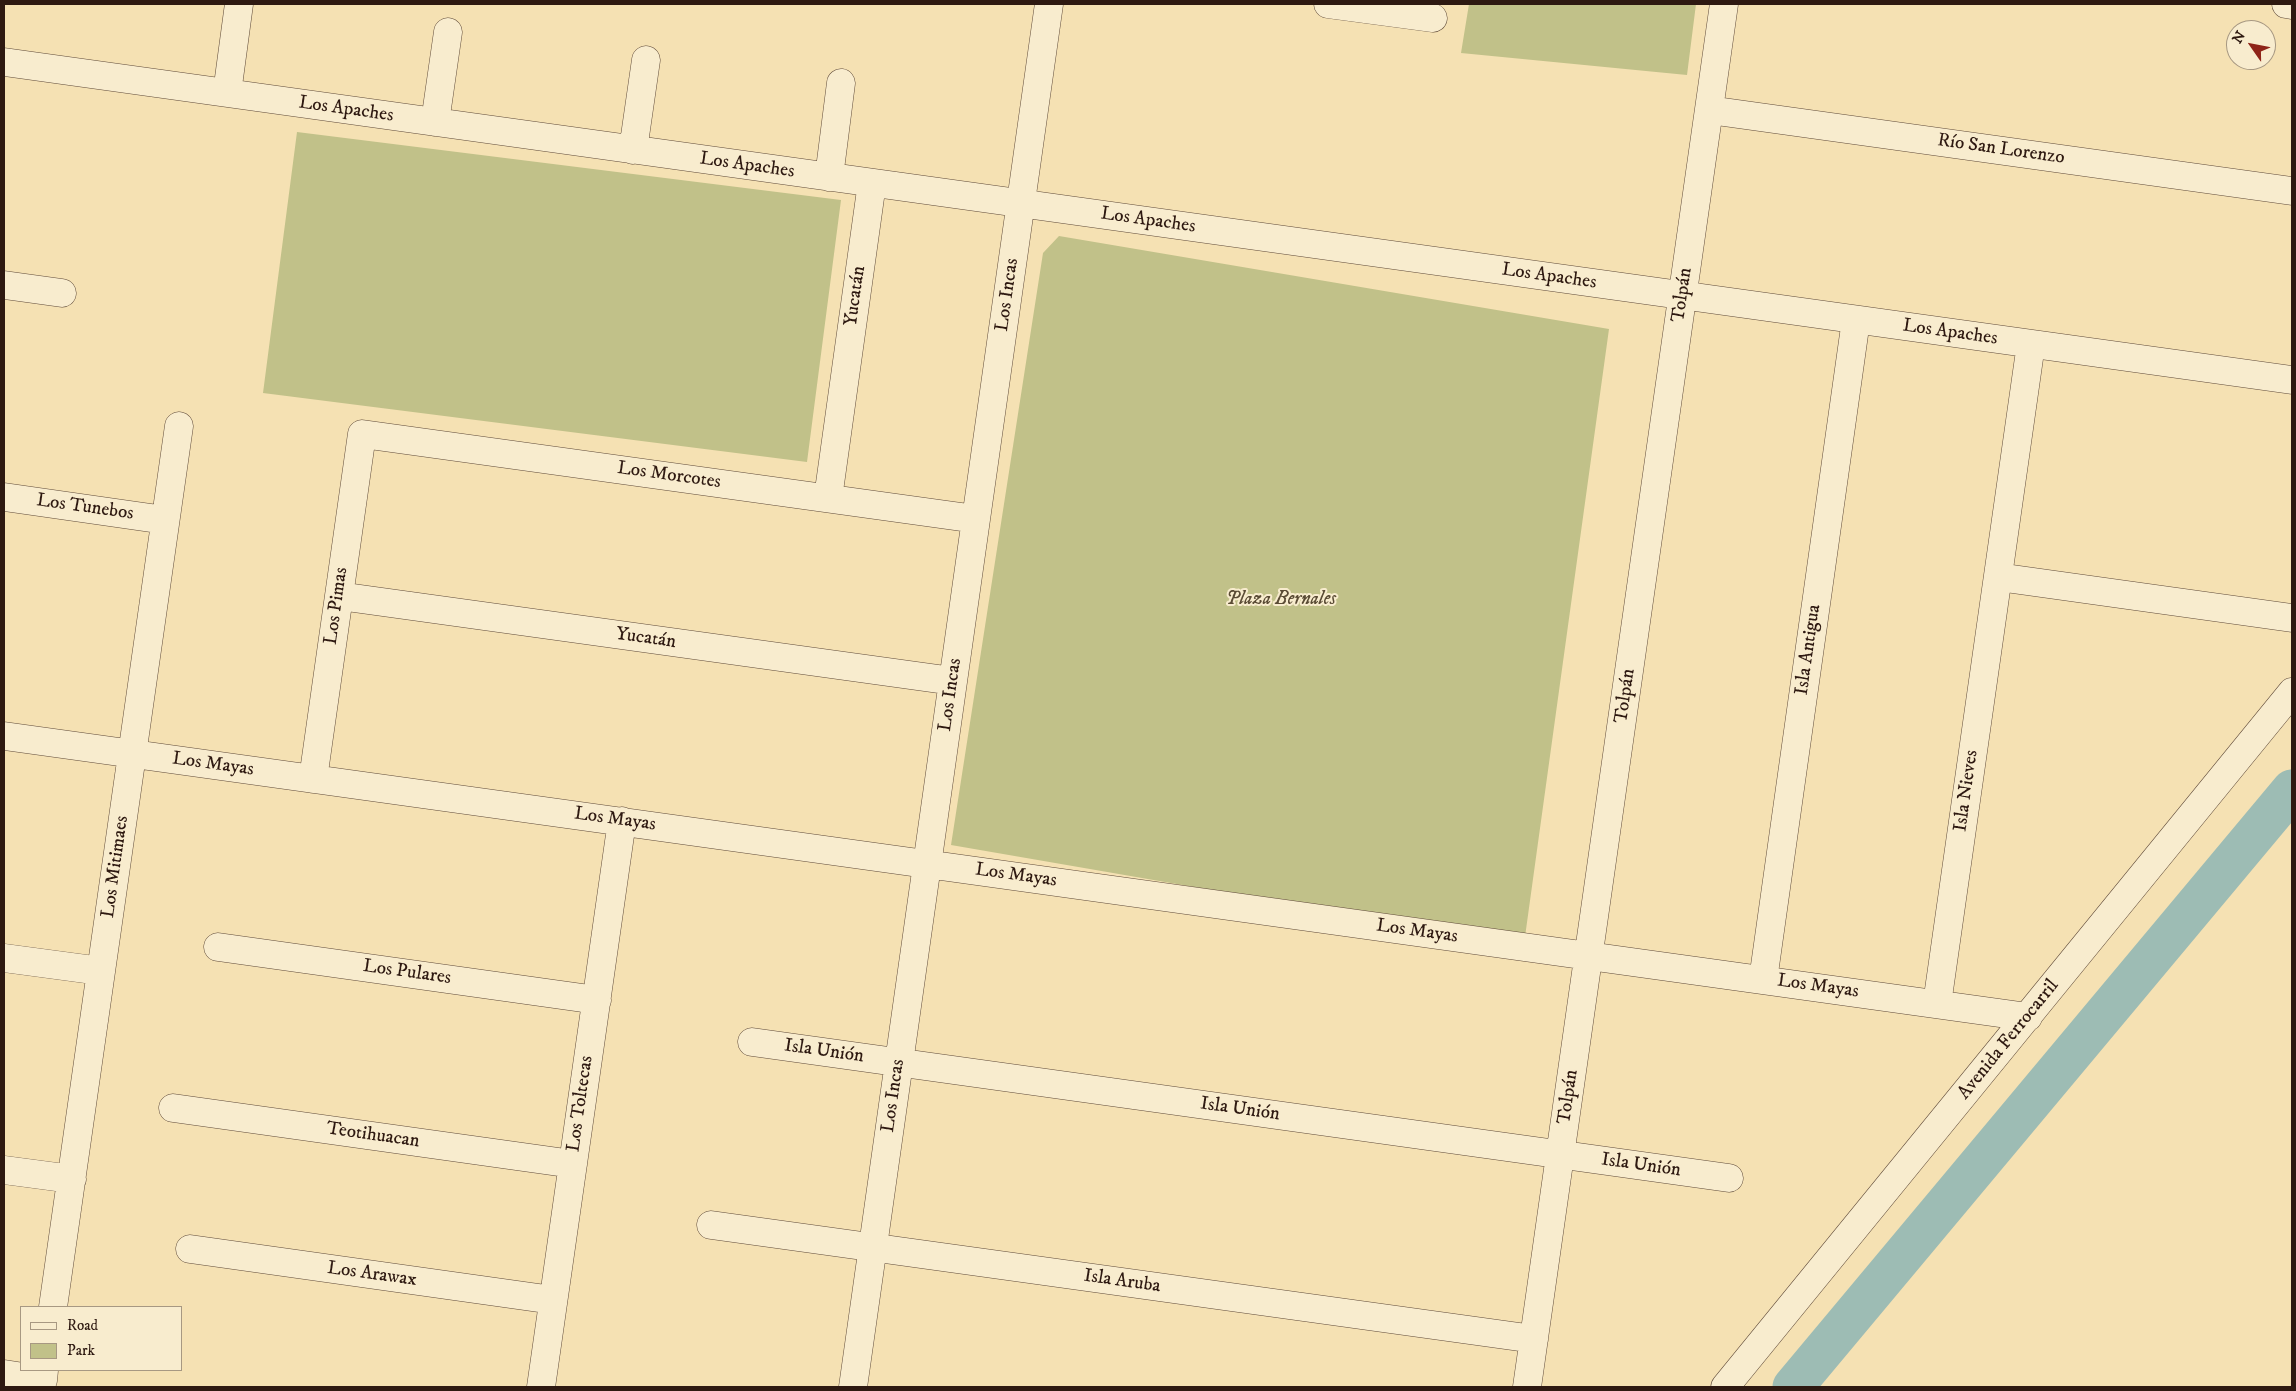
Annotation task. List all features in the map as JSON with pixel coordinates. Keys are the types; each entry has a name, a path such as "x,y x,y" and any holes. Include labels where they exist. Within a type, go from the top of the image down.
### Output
{"street":[{"path":"227,94 239,4"},
{"name":"Los Incas","path":"853,1387 1049,4"},
{"path":"1328,4 1433,18"},
{"name":"Tolpán","path":"1527,1387 1724,4"},
{"path":"2286,4 2292,5"},
{"path":"435,122 448,32"},
{"path":"633,150 646,60"},
{"name":"Los Apaches","path":"4,62 2292,380"},
{"path":"829,177 841,83"},
{"name":"Río San Lorenzo","path":"1709,110 2292,191"},
{"name":"Yucatán","path":"828,498 872,183"},
{"path":"4,285 62,293"},
{"name":"Isla Antigua","path":"1763,980 1856,320"},
{"name":"Isla Nieves","path":"1937,1004 2031,344"},
{"name":"Los Mitimaes","path":"54,1306 179,426"},
{"name":"Los Morcotes","path":"362,434 976,519"},
{"name":"Los Pimas","path":"313,778 362,434"},
{"name":"Los Tunebos","path":"4,497 166,520"},
{"path":"1998,578 2292,618"},
{"name":"Yucatán","path":"339,596 953,682"},
{"name":"Avenida Ferrocarril","path":"1725,1387 2292,692"},
{"name":"Los Mayas","path":"4,736 2028,1017"},
{"name":"Los Toltecas","path":"541,1387 622,821"},
{"name":"Los Pulares","path":"218,947 597,1000"},
{"path":"4,958 102,971"},
{"name":"Isla Unión","path":"752,1042 1729,1178"},
{"name":"Teotihuacan","path":"173,1108 573,1164"},
{"path":"4,1170 72,1179"},
{"name":"Isla Aruba","path":"711,1225 1534,1339"},
{"name":"Los Arawax","path":"190,1249 553,1300"},
{"path":"4,1374 44,1375"}],"green space":[{"path":"1469,4 1696,4 1687,75 1461,53"},
{"path":"297,132 841,200 807,462 263,393"},
{"name":"Plaza Bernales","path":"1059,236 1609,329 1524,944 951,845 1043,253"}],"waterway":[{"path":"1793,1387 2292,790"}]}
